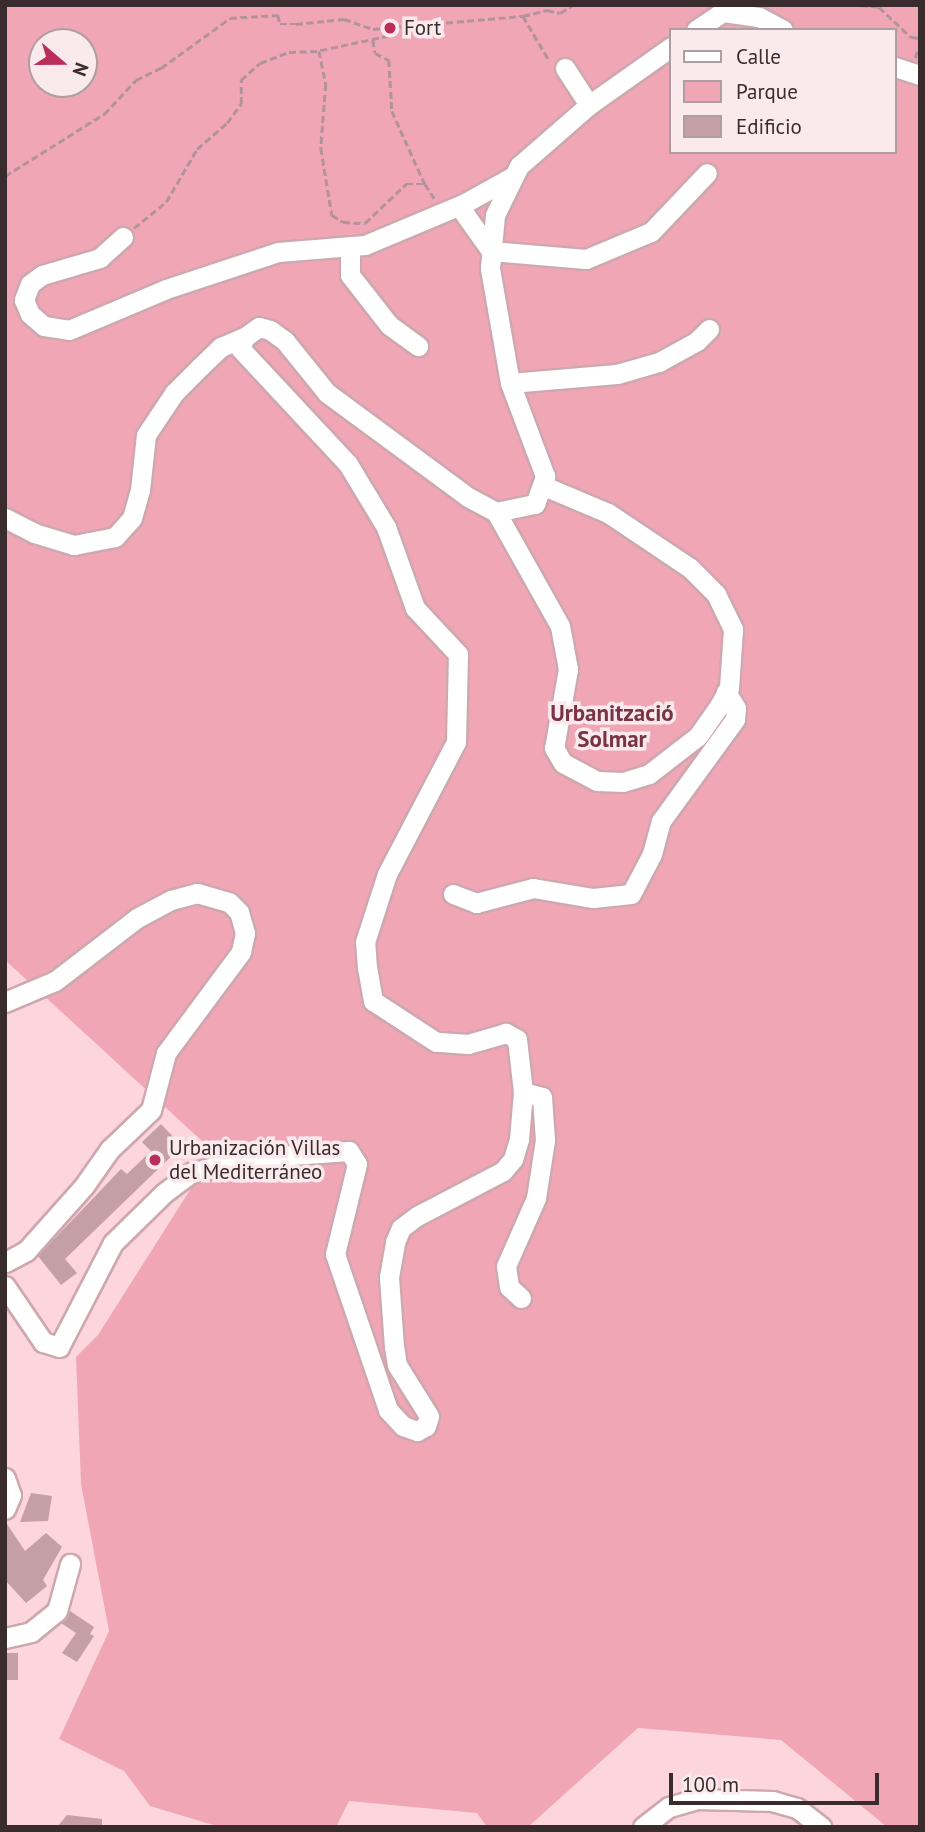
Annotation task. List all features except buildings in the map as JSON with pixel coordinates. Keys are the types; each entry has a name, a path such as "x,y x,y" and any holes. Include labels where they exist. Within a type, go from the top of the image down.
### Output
{"street":[{"path":"714,24 723,12 760,17 779,28"},
{"path":"123,237 100,258 42,275 30,284 24,300 30,314 44,326 69,330 166,289 278,253 365,245 451,209 513,176 589,105 670,48"},
{"path":"558,65 589,105"},
{"path":"897,68 920,75"},
{"path":"451,209 491,251 586,259 627,245 651,232 707,173"},
{"path":"496,512 535,504 544,486 545,476 510,383 491,251 495,215 513,176"},
{"path":"350,247 350,275 389,325 418,346"},
{"path":"5,518 34,533 74,545 115,537 132,518 140,490 146,436 174,393 221,347 260,327 270,330 285,341 327,393 468,497 496,512 560,626 568,669 554,748 563,763 597,781 622,782 649,774 698,736 726,692 734,657 733,629 716,594 690,568 608,513 544,486"},
{"path":"510,383 617,374 659,362 697,341 709,329"},
{"path":"5,1286 43,1342 59,1347 113,1244 164,1192 191,1173 249,1158 349,1151 357,1164 335,1254 388,1410 403,1426 417,1431 426,1426 429,1416 397,1365 389,1277 394,1242 401,1228 417,1216 503,1171 513,1159 519,1139 523,1092 517,1040 506,1033 468,1044 436,1042 373,1001 365,942 387,874 456,742 458,654 415,608 386,527 348,464 240,348 245,337"},
{"path":"453,894 476,903 533,888 593,898 631,894 652,854 661,821 735,719 736,708 726,692"},
{"path":"5,1002 55,981 137,918 171,900 197,893 229,902 239,912 245,933 241,952 166,1053 151,1110 110,1149 84,1186 26,1251 7,1263"},
{"path":"521,1298 509,1287 506,1266 536,1198 545,1140 542,1097 523,1092"},
{"path":"5,1478 11,1495 5,1508"},
{"path":"5,1638 31,1632 57,1611 69,1564"},
{"path":"643,1827 669,1807 697,1799 772,1801 797,1808 821,1827"}],"path":[{"path":"5,176 104,114 136,80 161,68 230,18 278,15 279,24 344,19 373,29 523,16 547,10 560,13 573,5"},
{"path":"861,5 879,7 911,37 920,38"},
{"path":"523,16 558,65"},
{"path":"123,237 166,202 197,149 227,123 241,104 241,80 260,63 289,52 319,51 389,36 390,26"},
{"path":"373,40 375,54 389,60 392,111 425,184 451,209"},
{"path":"319,51 326,84 321,148 332,215 343,222 365,223 406,184 425,184"}],"green space":[{"path":"5,5 920,5 920,1827 887,1827 781,1740 638,1728 528,1827 487,1827 477,1813 349,1801 336,1827 220,1827 150,1806 124,1771 59,1739 109,1631 81,1484 76,1357 98,1335 214,1152 5,960"}],"place":[{"name":"Fort","path":"390,28"},
{"name":"Urbanización Villas del Mediterráneo","path":"155,1160"}],"district":[{"name":"Urbanització Solmar","path":"612,726"}]}
